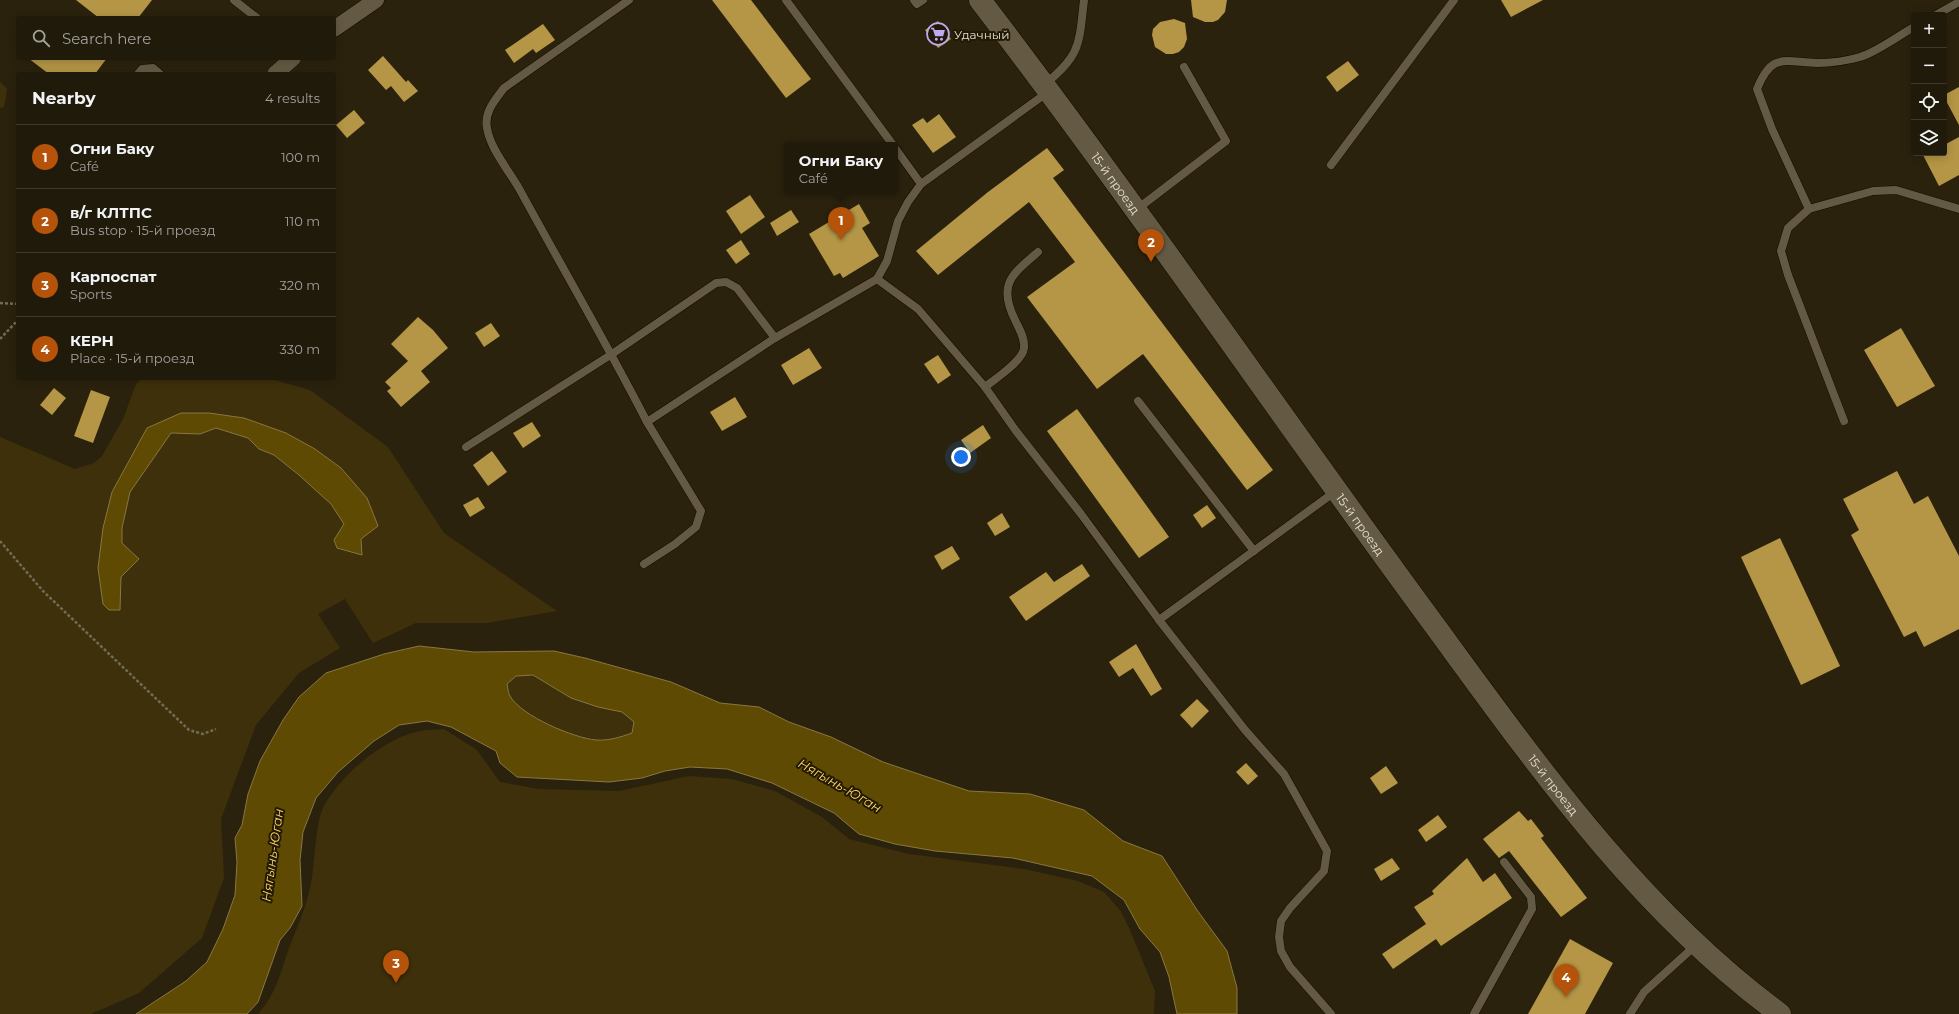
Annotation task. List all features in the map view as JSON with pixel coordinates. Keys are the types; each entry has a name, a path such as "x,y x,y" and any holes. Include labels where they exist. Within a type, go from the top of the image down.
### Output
{"main road":[{"name":"15-й проезд","path":"980,0 1047,88 1532,758 1572,808 1654,901 1696,945 1740,985 1780,1014"}],"street":[{"path":"336,28 376,0"},
{"path":"277,72 291,60"}],"lane":[{"path":"234,0 254,16"},
{"path":"629,0 504,88 489,107 486,127 490,140 517,184 577,296 612,354 647,422 701,511 696,527 675,544 644,564"},
{"path":"786,0 891,142"},
{"path":"914,0 917,4 923,0"},
{"path":"647,422 775,338 877,279 887,261 898,221 908,202 921,184 1047,88 1063,70 1074,53 1080,37 1084,0"},
{"path":"1331,165 1454,0"},
{"path":"1941,12 1959,2"},
{"path":"1809,210 1772,129 1757,88 1763,74 1775,63 1796,60 1816,63 1842,62 1862,56 1911,30"},
{"path":"1135,210 1226,141 1184,66"},
{"path":"140,72 142,69 153,68 158,72"},
{"path":"898,152 921,184"},
{"path":"1844,421 1788,275 1781,250 1788,228 1809,210 1873,191 1896,190 1959,209"},
{"path":"985,387 1017,361 1024,349 1022,334 1015,320 1007,288 1011,277 1038,252"},
{"path":"877,279 918,309 985,387 1016,431 1081,514 1158,620 1245,730 1284,774 1327,851 1324,871 1290,908 1281,921 1279,937 1281,951 1290,967 1331,1014"},
{"path":"466,447 612,354 716,283 726,282 737,288 775,338"},
{"path":"1138,400 1254,551"},
{"path":"1158,620 1337,490"},
{"path":"1474,1014 1532,909 1531,897 1504,862"},
{"path":"1630,1014 1644,992 1696,945"}],"path":[{"path":"0,302 16,304"},
{"path":"0,339 16,322"},
{"path":"0,541 43,590 190,730 203,734 216,729"}],"shaded area":[{"path":"0,82 7,89 4,107 0,108"},
{"path":"140,380 275,380 310,390 388,447 444,533 557,611 487,623 416,623 373,643 345,599 318,614 340,648 299,673 256,725 221,819 224,878 202,938 139,993 91,1014 0,1014 0,437 75,469 94,463 102,456 123,419 136,384","holes":["244,418 286,433 315,449 341,468 361,539 362,554 335,540 344,524 331,504 299,475 274,455 259,449 248,438 216,428 200,434 171,433 130,492 122,528 122,543 139,559 121,577 112,492 147,428"]},
{"path":"533,675 571,698 598,707 622,712 635,722 632,733 610,739 596,740 575,735 548,725 536,718 516,704 509,695 507,684 516,676"},
{"path":"444,729 477,750 500,782 539,789 619,791 689,776 732,779 775,791 822,817 849,839 909,854 1024,869 1078,881 1104,892 1120,910 1130,930 1155,991 1154,1014 258,1014 265,1006 275,989 305,906 312,875 320,815 330,796 351,771 364,760 392,741 420,731"}],"water":[{"path":"181,413 209,413 244,418 286,433 315,449 341,468 367,498 378,526 361,539 362,555 337,548 334,540 344,524 331,504 274,455 259,449 248,438 216,428 200,434 171,433 130,492 122,528 122,543 139,559 121,577 120,610 109,610 103,604 98,568 103,528 112,492 147,428"},
{"name":"Нягынь-Юган","path":"419,646 474,652 554,651 671,682 720,703 759,707 789,722 831,737 883,762 969,791 1030,794 1084,810 1123,841 1162,856 1197,910 1227,951 1237,988 1237,1014 1177,1014 1169,977 1160,952 1140,929 1124,900 1092,876 1013,858 935,851 895,844 859,834 834,813 772,783 727,769 690,767 665,771 642,778 609,782 517,777 500,763 496,751 451,727 427,721 399,725 374,741 338,772 316,798 303,832 300,860 302,906 290,928 280,940 258,1002 247,1014 136,1014 186,981 207,962 223,929 235,895 237,862 235,838 242,825 248,794 260,761 283,720 299,697 326,673 384,654","holes":["533,675 571,698 598,707 622,712 634,722 632,733 610,739 596,740 575,735 549,725 516,704 509,695 507,684 516,676"]}],"building":[{"path":"76,0 152,0 140,16 96,16"},
{"path":"712,0 751,0 811,79 786,98"},
{"path":"1191,0 1227,0 1225,12 1218,20 1213,22 1205,22 1193,17"},
{"path":"1501,0 1543,0 1511,17"},
{"path":"1174,19 1185,23 1187,39 1184,47 1179,52 1166,54 1155,47 1152,35 1153,29 1160,22"},
{"name":"Удачный","path":"938,21 951,39 938,48 925,30"},
{"path":"543,24 555,40 536,53 533,49 514,63 505,50"},
{"path":"383,56 406,82 408,80 418,91 404,102 391,86 386,90 368,70"},
{"path":"31,60 106,60 96,72 46,72"},
{"path":"1348,61 1359,75 1337,92 1326,77"},
{"path":"1959,87 1959,125 1947,103 1947,93"},
{"path":"354,110 365,123 347,138 336,125"},
{"path":"939,114 956,137 933,153 912,125 923,118 927,123"},
{"path":"1959,137 1959,175 1939,186 1924,156 1947,156 1947,143"},
{"path":"1047,148 1064,170 1053,178 1273,470 1247,490 1143,354 1097,389 1027,297 1075,262 1029,202 938,275 916,251 988,192"},
{"path":"750,195 765,217 741,234 726,211"},
{"path":"859,204 870,223 862,228 879,256 843,278 840,273 834,276 809,234"},
{"path":"791,210 799,222 777,236 770,223"},
{"path":"741,240 750,254 736,264 726,250"},
{"path":"418,317 433,330 448,348 421,371 430,382 401,407 387,391 391,388 385,382 408,361 391,344"},
{"path":"491,323 500,336 484,347 475,333"},
{"path":"1901,328 1935,386 1897,407 1864,350"},
{"path":"809,348 822,368 793,385 781,365"},
{"path":"938,355 951,375 938,384 924,364"},
{"path":"54,388 66,398 52,415 40,405"},
{"path":"91,390 110,397 93,443 74,436"},
{"path":"735,397 747,417 722,431 710,412"},
{"path":"1077,409 1169,537 1139,558 1047,431"},
{"path":"532,422 541,436 523,448 513,433"},
{"path":"983,425 991,438 970,453 961,440"},
{"path":"492,451 507,472 488,486 473,465"},
{"path":"1897,471 1914,504 1928,496 1959,556 1959,629 1924,647 1916,631 1904,637 1851,535 1859,530 1843,499"},
{"path":"478,497 485,508 470,517 463,505"},
{"path":"1207,505 1216,518 1202,528 1193,515"},
{"path":"1002,513 1010,527 995,536 987,523"},
{"path":"1780,538 1840,666 1801,685 1741,557"},
{"path":"952,546 960,559 942,570 934,556"},
{"path":"1082,564 1090,576 1026,621 1009,597 1046,572 1054,582"},
{"path":"1136,644 1162,689 1151,696 1133,668 1119,677 1109,662"},
{"path":"1197,699 1209,711 1192,728 1180,715"},
{"path":"1246,763 1258,776 1248,785 1236,772"},
{"path":"1386,766 1398,783 1381,794 1370,778"},
{"path":"1519,811 1528,821 1531,819 1544,836 1541,838 1587,898 1561,917 1509,851 1499,858 1483,839"},
{"path":"1438,815 1447,827 1426,842 1418,830"},
{"path":"1392,858 1400,869 1381,881 1374,869"},
{"path":"1467,858 1483,882 1495,873 1512,898 1441,946 1436,939 1393,969 1382,954 1426,924 1414,907 1434,894 1432,891"},
{"path":"1570,939 1613,963 1585,1014 1528,1014"}],"place":[{"name":"Удачный","path":"938,34"},
{"name":"Огни Баку","path":"841,240"},
{"name":"в/г КЛТПС","path":"1151,262"},
{"name":"Карпоспат","path":"396,983"},
{"name":"КЕРН","path":"1566,997"}]}
